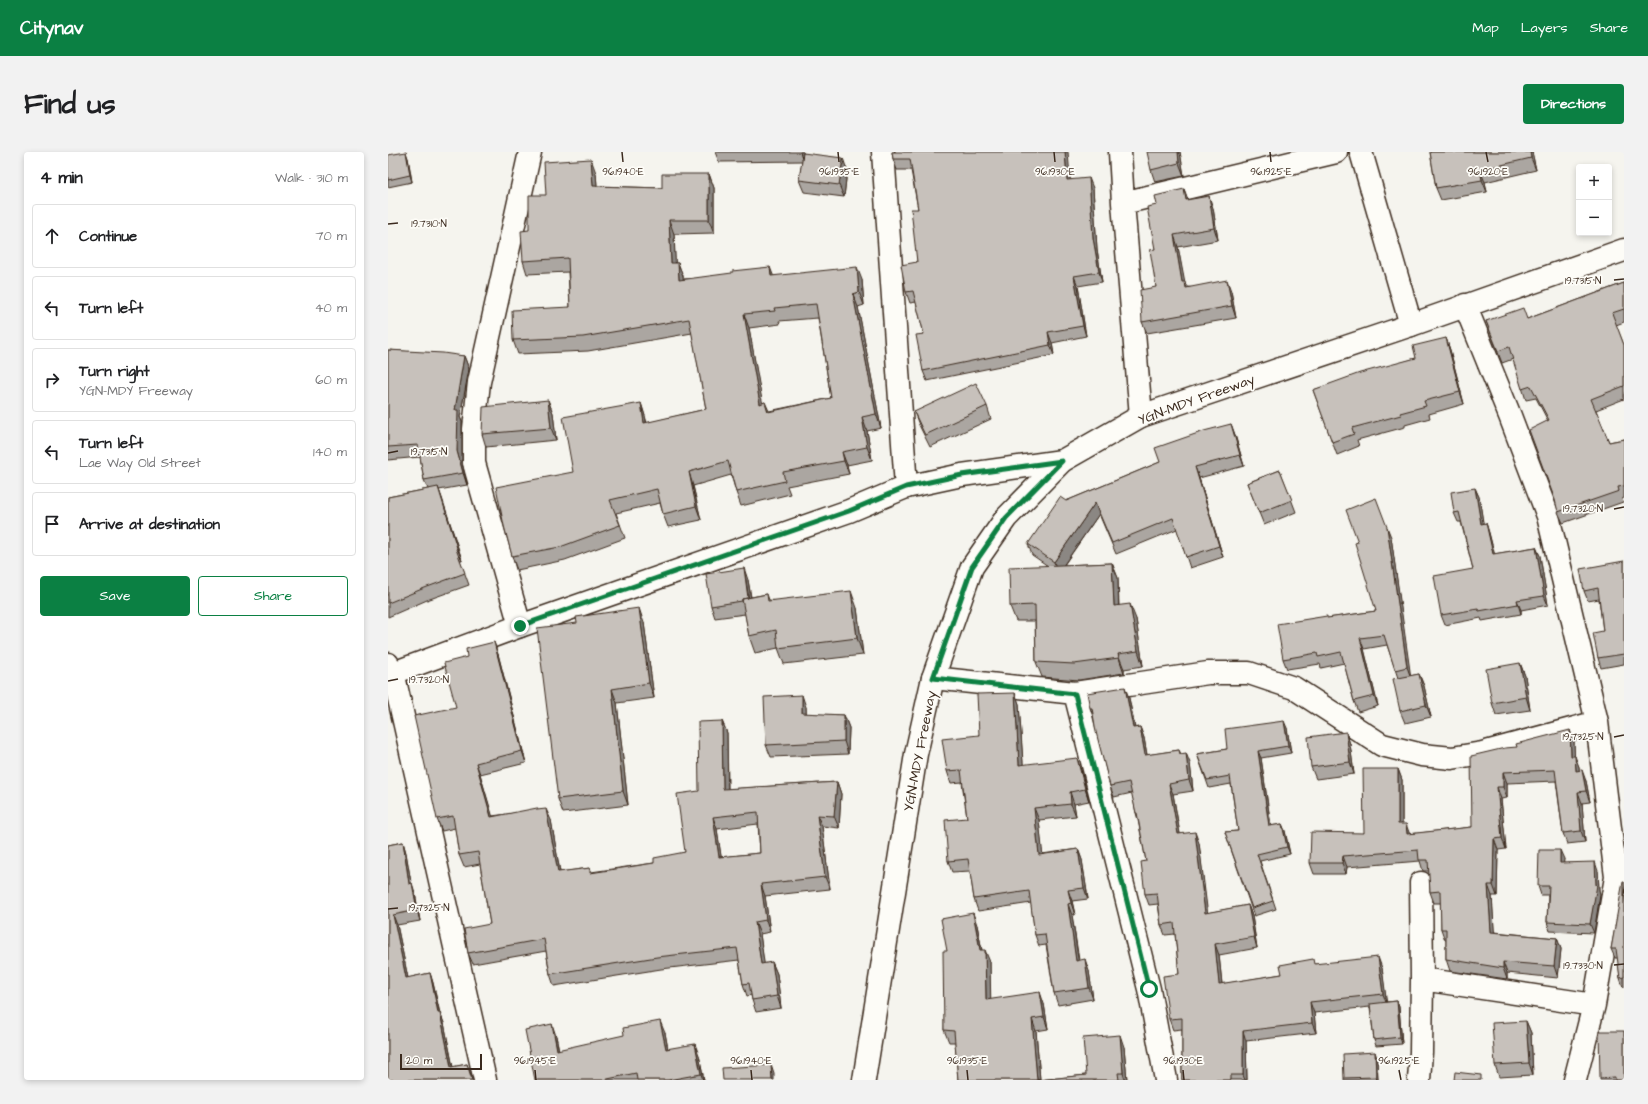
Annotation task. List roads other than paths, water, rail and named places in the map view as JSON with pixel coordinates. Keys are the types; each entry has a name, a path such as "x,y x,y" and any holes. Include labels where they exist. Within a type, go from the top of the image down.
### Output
{"street":[{"path":"520,626 474,463 474,429 479,382 530,152"},
{"path":"883,152 906,487"},
{"path":"1120,152 1141,416"},
{"path":"1123,203 1336,152"},
{"path":"1361,152 1411,325"},
{"name":"YGN-MDY Freeway","path":"864,1080 916,754 933,678 972,567 1006,518 1062,461 1141,416 1411,325 1624,250"},
{"path":"1464,306 1510,416 1548,516 1596,722 1620,876 1594,1005 1575,1080"},
{"path":"485,1080 390,671 849,511 906,487 962,475 1062,461"},
{"path":"933,678 1075,694 1208,673 1249,673 1294,688 1382,745 1422,755 1452,758 1482,753 1596,722"},
{"path":"1075,694 1149,989 1166,1080"},
{"path":"1418,1080 1421,1052 1421,883"},
{"path":"1422,979 1594,1005"}]}
